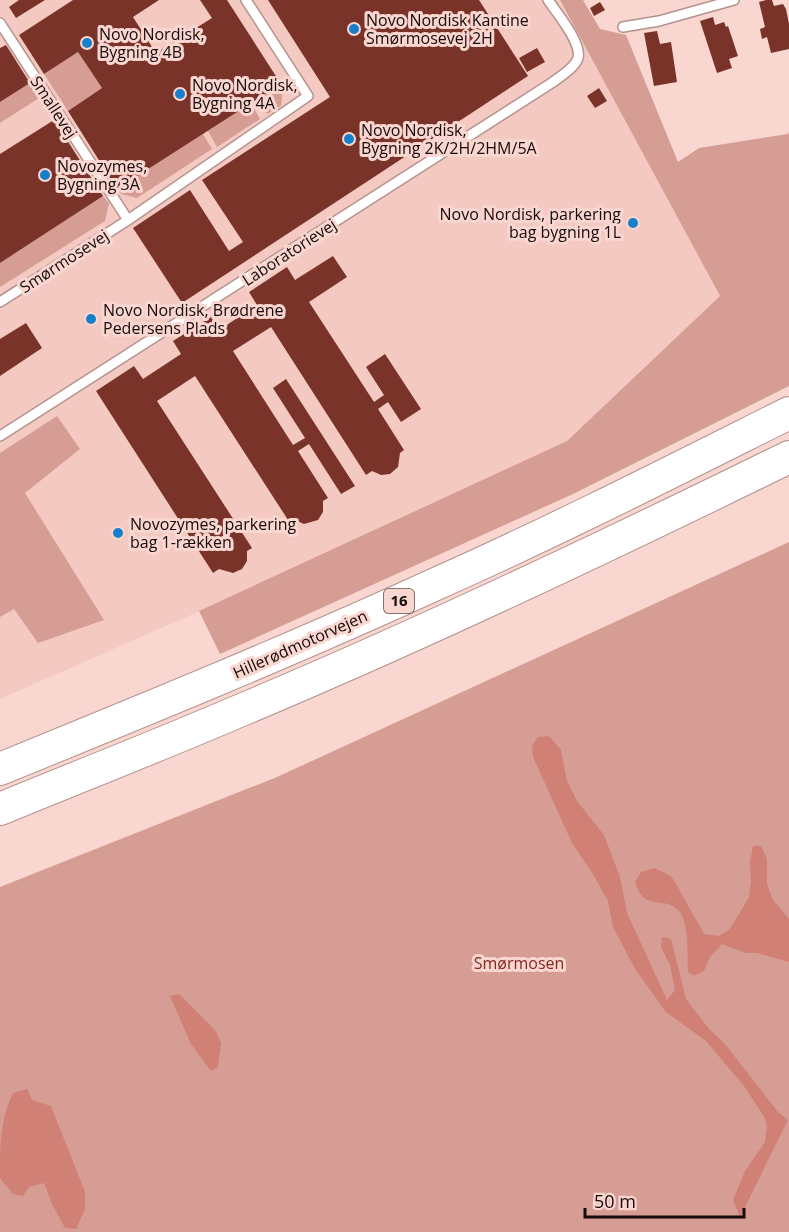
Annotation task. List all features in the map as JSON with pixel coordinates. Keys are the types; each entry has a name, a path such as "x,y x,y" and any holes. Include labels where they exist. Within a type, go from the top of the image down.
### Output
{"highway":[{"name":"Hillerødmotorvejen","path":"0,770 225,677 439,583 636,490 789,413"},
{"name":"16","path":"0,809 239,711 456,615 661,520 789,457"}],"lane":[{"name":"Smørmosevej","path":"0,302 128,220 308,96 246,0"},
{"name":"Laboratorievej","path":"0,436 550,84 575,64 578,57 577,44 548,0"},
{"path":"623,27 659,21 734,0"},
{"name":"Smallevej","path":"0,23 128,220"}],"shaded area":[{"path":"0,0 560,0 720,296 567,441 368,537 0,699"},
{"path":"549,736 561,750 567,781 577,801 604,835 620,877 627,913 667,1000 675,990 670,965 661,947 662,937 671,939 686,999 709,1029 725,1044 778,1112 788,1120 740,1217 733,1200 745,1171 765,1142 767,1126 765,1118 744,1086 706,1041 666,1012 635,969 613,927 608,901 572,843 533,757 532,746 538,737"},
{"path":"753,846 761,846 767,859 767,884 773,900 789,919 789,962 757,953 746,953 722,944 710,957 704,971 694,976 688,972 688,949 683,917 673,906 644,898 635,882 641,872 655,868 672,877 704,934 719,936 730,929 749,897"},
{"path":"179,994 215,1030 221,1043 218,1067 211,1071 191,1044 170,996"},
{"path":"27,1089 32,1100 51,1106 85,1192 85,1209 76,1229 65,1228 44,1183 29,1187 23,1196 13,1194 0,1178 5,1113 13,1093"}],"green space":[{"path":"560,0 583,0 600,29 626,35 678,162 699,148 789,132 789,386 573,494 220,654 199,611 567,441 720,296"},
{"path":"78,52 102,88 68,111 44,74"},
{"path":"30,83 39,98 0,123 0,102"},
{"path":"281,84 283,88 281,106 267,114 258,99"},
{"path":"251,103 260,119 217,147 208,131"},
{"path":"203,134 212,149 137,198 121,194 117,189"},
{"path":"103,196 109,203 105,221 0,287 0,263"},
{"path":"57,416 80,449 25,493 104,620 38,643 14,609 0,617 0,453"},
{"name":"Smørmosen","path":"789,542 789,1232 0,1232 0,887 277,777"}],"building":[{"path":"19,0 45,0 16,18 9,7"},
{"name":"Novo Nordisk, Bygning 4A","path":"73,0 159,0 133,17 156,53 212,18 200,0 227,0 281,84 117,189 68,111 102,88 78,52 44,74 19,35"},
{"name":"Novo Nordisk, Bygning 2K/2H/2HM/5A","path":"268,0 479,0 528,76 182,303 133,228 190,190 229,251 243,242 202,180 330,97"},
{"path":"772,0 774,6 783,4 786,9 789,24 789,49 771,53 767,37 762,39 760,29 765,27 759,2"},
{"path":"600,2 605,10 594,16 590,8"},
{"path":"713,17 715,25 724,22 726,27 728,26 738,56 729,59 732,68 717,73 700,21"},
{"path":"657,31 660,44 671,42 677,82 654,86 644,33"},
{"path":"6,45 30,83 0,102 0,48"},
{"path":"537,48 545,62 527,72 519,58"},
{"path":"599,88 607,101 595,108 587,96"},
{"name":"Novozymes, Bygning 3A","path":"54,120 103,196 0,263 0,154"},
{"path":"333,256 347,277 309,302 374,402 384,395 366,367 385,354 421,409 401,422 388,402 378,409 404,450 400,453 398,467 390,474 381,475 372,471 366,475 271,327 233,351 293,445 305,438 273,388 286,379 355,486 341,494 309,444 298,451 328,498 323,501 323,512 318,520 304,524 295,520 290,523 195,376 157,401 252,548 247,551 247,561 242,569 233,573 219,569 213,573 96,391 134,366 143,379 181,354 173,341 211,317 219,330 257,305 249,292 287,267 295,280"},
{"path":"26,323 42,348 0,376 0,339"}],"place":[{"name":"Novo Nordisk Kantine Smørmosevej 2H","path":"354,29"},
{"name":"Novo Nordisk, Bygning 4B","path":"87,43"},
{"name":"Novo Nordisk, Bygning 4A","path":"180,94"},
{"name":"Novo Nordisk, Bygning 2K/2H/2HM/5A","path":"349,139"},
{"name":"Novozymes, Bygning 3A","path":"45,175"},
{"name":"Novo Nordisk, parkering bag bygning 1L","path":"633,223"},
{"name":"Novo Nordisk, Brødrene Pedersens Plads","path":"91,319"},
{"name":"Novozymes, parkering bag 1-rækken","path":"118,533"}]}
